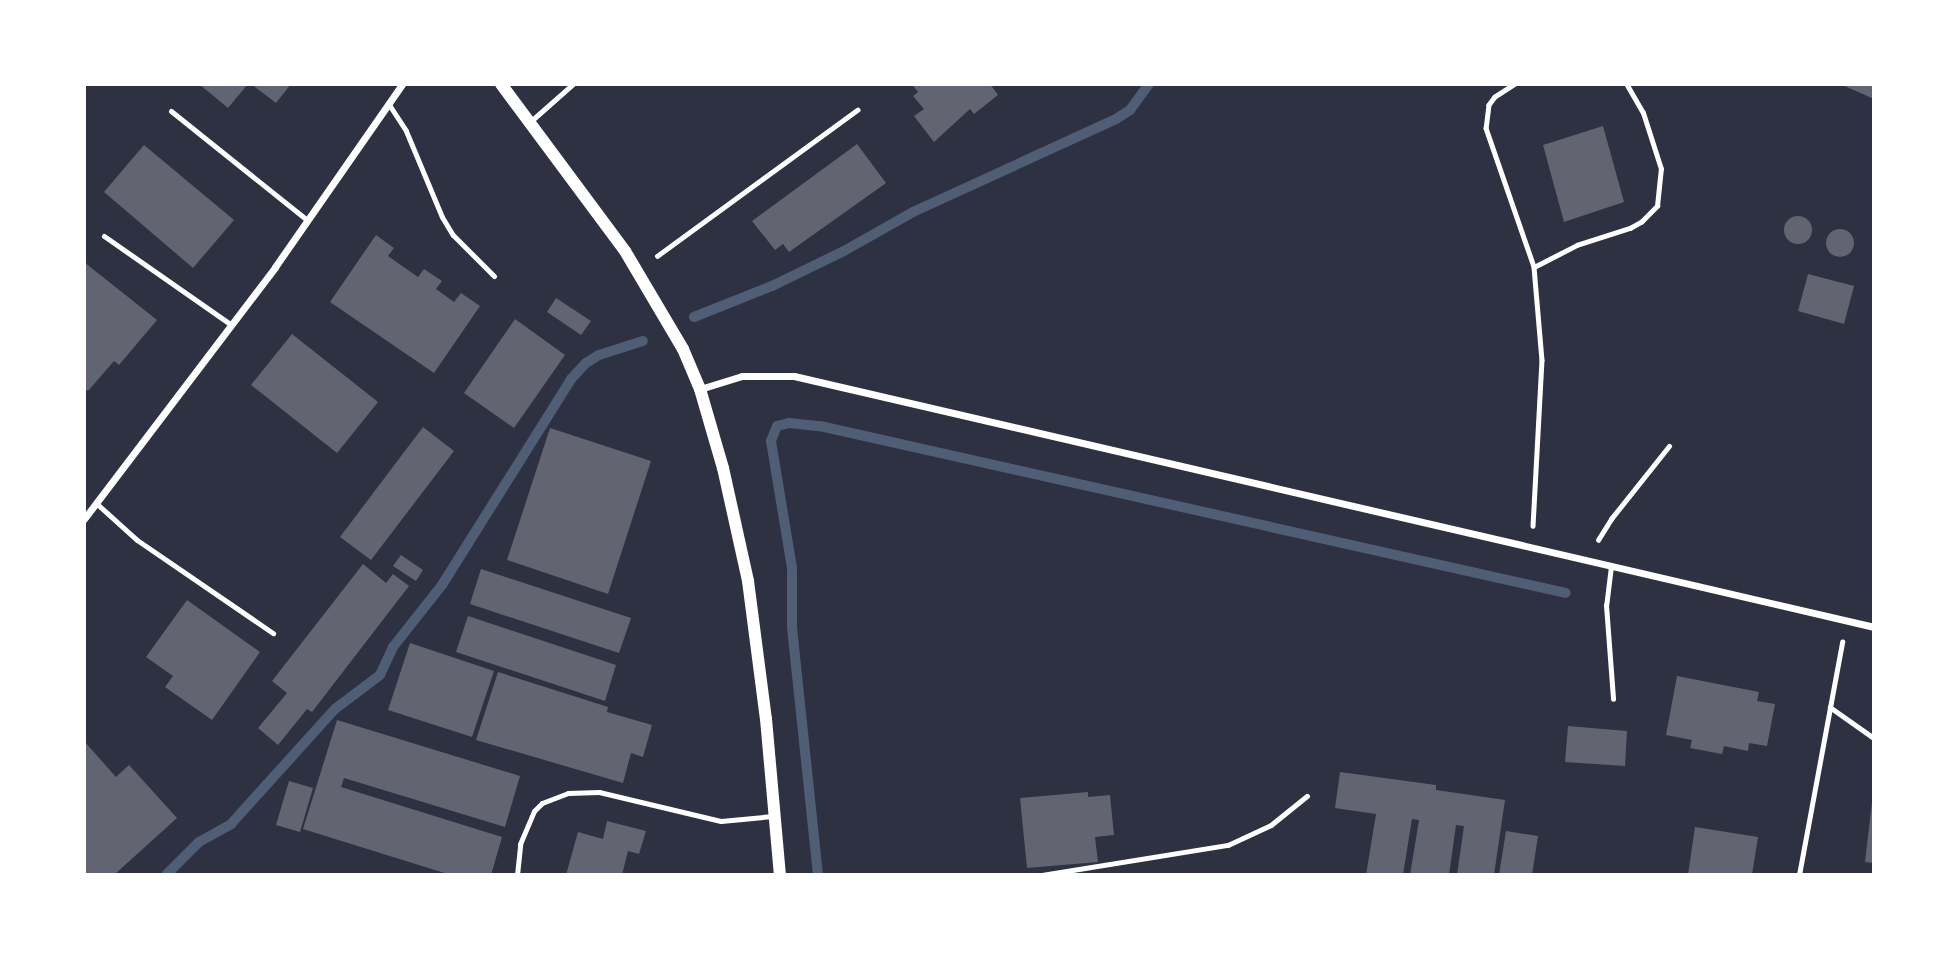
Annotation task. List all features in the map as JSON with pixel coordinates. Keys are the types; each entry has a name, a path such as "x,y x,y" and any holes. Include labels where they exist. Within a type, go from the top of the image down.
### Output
{"street":[{"path":"84,519 307,220 402,84"},
{"path":"502,84 580,186 637,270 683,349 700,389 723,468 748,581 780,875"},
{"path":"700,389 742,376 794,376 1874,627"}],"lane":[{"path":"531,121 573,84"},
{"path":"388,103 406,131 442,217 453,234 494,276"},
{"path":"170,111 307,220"},
{"path":"104,236 230,324"},
{"path":"96,503 137,540 273,633"},
{"path":"1611,566 1606,605 1613,699"},
{"path":"517,875 520,844 534,811 542,803 568,793 599,792 721,821 775,816"}],"path":[{"path":"1515,84 1495,97 1489,105 1486,128 1534,267 1542,360 1532,547"},
{"path":"1534,267 1577,245 1630,228 1642,222 1657,206 1661,169 1643,113 1626,84"},
{"path":"637,270 857,110"},
{"path":"1587,560 1611,519 1669,446"},
{"path":"1799,875 1846,620"},
{"path":"1830,707 1874,738"},
{"path":"1042,875 1228,845 1271,825 1307,796"}],"building":[{"path":"199,84 248,84 228,108"},
{"path":"251,84 291,84 276,103"},
{"path":"912,84 990,84 998,95 974,114 970,109 934,142 914,116 924,109 913,96 918,92"},
{"path":"1840,84 1874,84 1874,99"},
{"path":"1603,126 1624,202 1564,222 1543,145"},
{"path":"857,144 886,183 789,252 783,244 775,250 752,221"},
{"path":"144,145 234,220 193,268 104,192"},
{"path":"1798,216 1808,220 1812,230 1808,240 1798,244 1788,240 1784,230 1788,220"},
{"path":"1840,229 1850,233 1854,243 1850,253 1840,257 1830,253 1826,243 1830,233"},
{"path":"376,235 394,248 388,256 418,277 424,269 442,281 436,289 454,302 461,293 480,306 434,373 330,302"},
{"path":"84,262 157,320 119,365 114,361 88,391 84,388"},
{"path":"1808,274 1854,286 1844,324 1798,311"},
{"path":"556,298 591,321 581,335 547,312"},
{"path":"515,319 565,355 514,428 464,393"},
{"path":"292,334 378,402 337,453 251,385"},
{"path":"423,427 454,451 371,560 340,537"},
{"path":"550,428 651,461 608,594 507,560"},
{"path":"401,555 423,570 416,581 393,566"},
{"path":"363,564 386,583 393,574 409,586 312,712 307,709 278,745 258,728 287,693 272,681"},
{"path":"481,569 631,618 619,653 470,604"},
{"path":"187,600 260,652 212,720 165,687 173,676 146,657"},
{"path":"468,616 616,665 605,701 456,652"},
{"path":"410,643 494,671 472,737 388,710"},
{"path":"498,672 608,707 607,712 652,725 643,757 631,753 623,783 476,740"},
{"path":"1677,676 1759,692 1757,701 1775,704 1767,746 1749,743 1748,751 1724,746 1722,754 1690,748 1692,740 1666,735"},
{"path":"337,720 520,776 505,827 344,778 341,787 502,837 491,875 451,875 303,829"},
{"path":"1568,726 1627,731 1625,766 1565,762"},
{"path":"84,741 116,777 129,765 177,818 114,875 84,875"},
{"path":"1340,772 1436,785 1436,790 1505,800 1494,875 1457,875 1464,826 1456,825 1449,875 1410,875 1419,820 1412,819 1403,875 1366,875 1376,814 1335,808"},
{"path":"289,781 313,788 300,832 276,825"},
{"path":"1088,792 1088,797 1110,795 1114,835 1095,837 1098,862 1027,868 1020,798"},
{"path":"1872,802 1874,803 1874,863 1865,862"},
{"path":"607,821 646,831 639,854 628,851 622,875 566,875 578,832 603,839"},
{"path":"1695,827 1758,837 1752,875 1688,875"},
{"path":"1506,831 1538,836 1532,875 1499,875"}],"waterway":[{"path":"694,317 772,286 844,251 913,212 1116,119 1130,110 1149,84"},
{"path":"166,875 199,842 231,824 335,709 380,675 393,647 442,585 571,379 586,363 599,355 643,341"},
{"path":"818,875 792,627 792,568 771,441 777,426 789,423 820,426 1566,593"}]}
